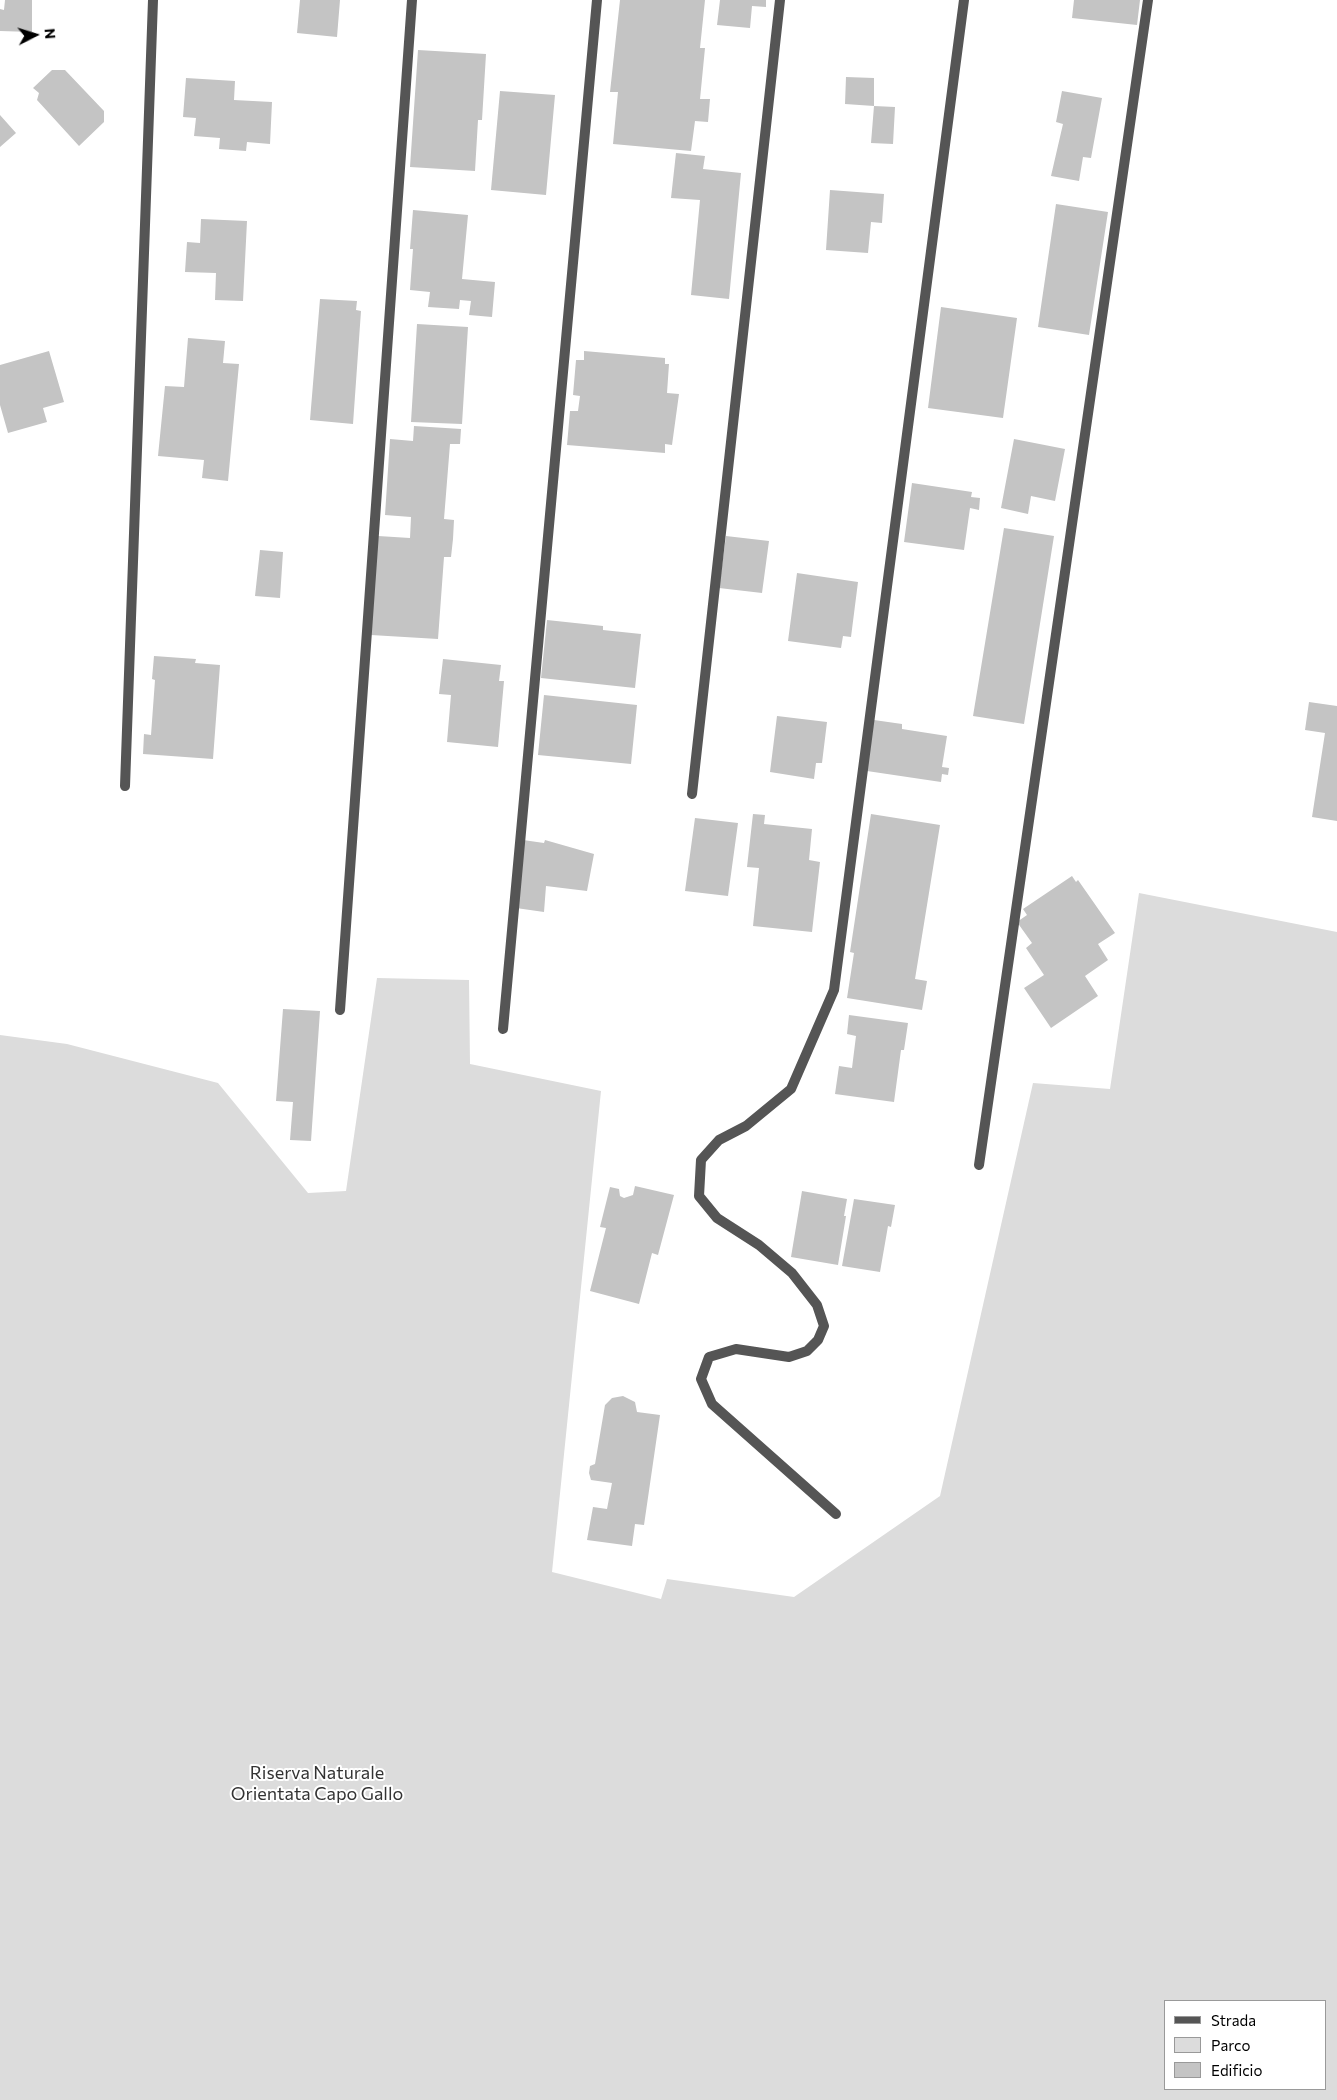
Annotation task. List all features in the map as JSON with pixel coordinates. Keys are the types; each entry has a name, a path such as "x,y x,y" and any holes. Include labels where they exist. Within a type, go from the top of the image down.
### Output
{"street":[{"path":"125,786 153,0"},
{"path":"340,1010 412,0"},
{"path":"503,1029 597,0"},
{"path":"692,794 780,0"},
{"path":"836,1514 712,1404 701,1379 709,1358 736,1348 789,1357 807,1351 818,1340 824,1326 817,1305 792,1273 759,1245 717,1218 700,1196 701,1160 719,1140 746,1126 791,1089 834,990 964,0"},
{"path":"979,1165 1148,0"}],"green space":[{"name":"Riserva Naturale Orientata Capo Gallo","path":"1139,893 1337,932 1337,2100 0,2100 0,1035 67,1044 218,1083 308,1193 346,1191 377,978 469,980 470,1064 601,1091 552,1572 661,1599 667,1579 794,1597 940,1496 1033,1083 1110,1089"}],"building":[{"path":"5,0 32,0 32,32 0,31 0,9 4,10"},
{"path":"300,0 340,0 337,37 297,33"},
{"path":"620,0 705,0 700,48 705,48 700,99 710,99 708,122 695,121 691,151 613,144 618,92 610,92"},
{"path":"720,0 766,0 766,7 752,6 750,28 717,25"},
{"path":"1074,0 1140,0 1137,25 1072,18"},
{"path":"418,50 486,54 482,120 478,120 475,171 410,167"},
{"path":"52,70 65,70 104,111 104,122 79,146 37,100 39,93 33,88"},
{"path":"846,77 874,78 874,106 845,104"},
{"path":"186,78 235,81 234,100 272,102 270,144 247,142 246,151 219,149 220,138 194,136 196,118 183,117"},
{"path":"500,91 555,95 546,195 491,190"},
{"path":"1062,91 1102,98 1091,158 1083,157 1079,181 1051,176 1063,124 1056,122"},
{"path":"874,106 895,107 893,144 871,143"},
{"path":"0,115 16,133 0,147"},
{"path":"676,153 705,156 703,169 741,173 729,299 691,295 700,200 671,198"},
{"path":"830,190 884,194 882,223 871,222 868,253 826,250"},
{"path":"1056,204 1108,212 1089,335 1038,327"},
{"path":"413,210 468,215 462,279 495,282 492,317 469,315 471,301 460,300 459,309 428,307 430,292 410,290 413,249 410,249"},
{"path":"201,219 247,221 243,301 215,300 216,273 185,272 187,242 200,243"},
{"path":"320,299 357,301 356,310 361,311 353,424 310,420"},
{"path":"941,307 1017,318 1003,418 928,408"},
{"path":"417,324 468,327 462,424 411,422"},
{"path":"188,338 225,341 223,363 239,364 228,481 202,478 204,460 158,456 165,386 184,387"},
{"path":"49,351 64,402 43,408 47,422 8,433 0,405 0,365"},
{"path":"584,351 665,358 665,364 669,364 667,393 679,394 672,445 665,444 665,453 567,445 570,411 578,411 580,396 573,395 576,360 584,360"},
{"path":"414,426 461,429 460,444 450,444 444,519 454,520 453,539 451,557 444,557 438,639 371,635 378,536 410,538 411,517 385,515 390,439 413,441"},
{"path":"1014,439 1065,449 1055,501 1031,496 1028,514 1001,508"},
{"path":"912,483 972,492 971,497 980,498 979,510 970,508 964,550 904,542"},
{"path":"1004,528 1054,536 1024,724 973,716"},
{"path":"726,536 769,541 762,593 719,588"},
{"path":"260,550 283,552 280,598 255,596"},
{"path":"797,573 858,582 851,637 843,636 841,648 788,641"},
{"path":"547,620 603,626 603,630 641,634 635,688 541,678"},
{"path":"154,656 196,659 195,663 220,665 213,759 143,754 144,734 151,735 155,680 152,679"},
{"path":"443,659 501,665 499,681 504,681 498,747 447,742 451,695 439,694"},
{"path":"544,695 637,705 631,764 538,755"},
{"path":"1309,702 1337,706 1337,821 1312,817 1325,733 1305,730"},
{"path":"777,716 827,722 822,763 816,763 814,779 770,772"},
{"path":"874,720 902,724 902,729 947,736 942,767 949,768 948,775 942,774 941,782 867,771"},
{"path":"753,814 765,815 764,824 812,829 809,860 820,862 812,932 753,926 759,868 747,867"},
{"path":"871,814 940,825 915,979 927,981 922,1010 847,998 854,953 850,952"},
{"path":"695,818 738,823 728,896 685,891"},
{"path":"523,840 544,843 545,840 594,854 587,891 546,886 544,912 516,908"},
{"path":"1072,876 1076,882 1078,880 1115,933 1098,944 1108,960 1085,976 1098,996 1051,1028 1024,988 1044,975 1026,948 1032,943 1017,922 1027,915 1023,909"},
{"path":"283,1009 320,1011 311,1141 290,1140 293,1102 276,1101"},
{"path":"849,1015 908,1023 904,1050 901,1050 894,1102 835,1094 839,1066 852,1068 856,1036 847,1034"},
{"path":"635,1186 674,1195 658,1255 652,1253 639,1304 590,1291 606,1228 600,1227 610,1187 619,1189 620,1196 624,1198 633,1195"},
{"path":"802,1191 847,1199 838,1265 791,1257"},
{"path":"854,1199 895,1205 891,1227 888,1226 880,1272 842,1266"},
{"path":"623,1396 635,1402 637,1412 660,1415 644,1525 635,1524 632,1546 587,1540 593,1507 607,1509 612,1483 591,1480 589,1473 590,1466 595,1464 605,1405 612,1398"}]}
